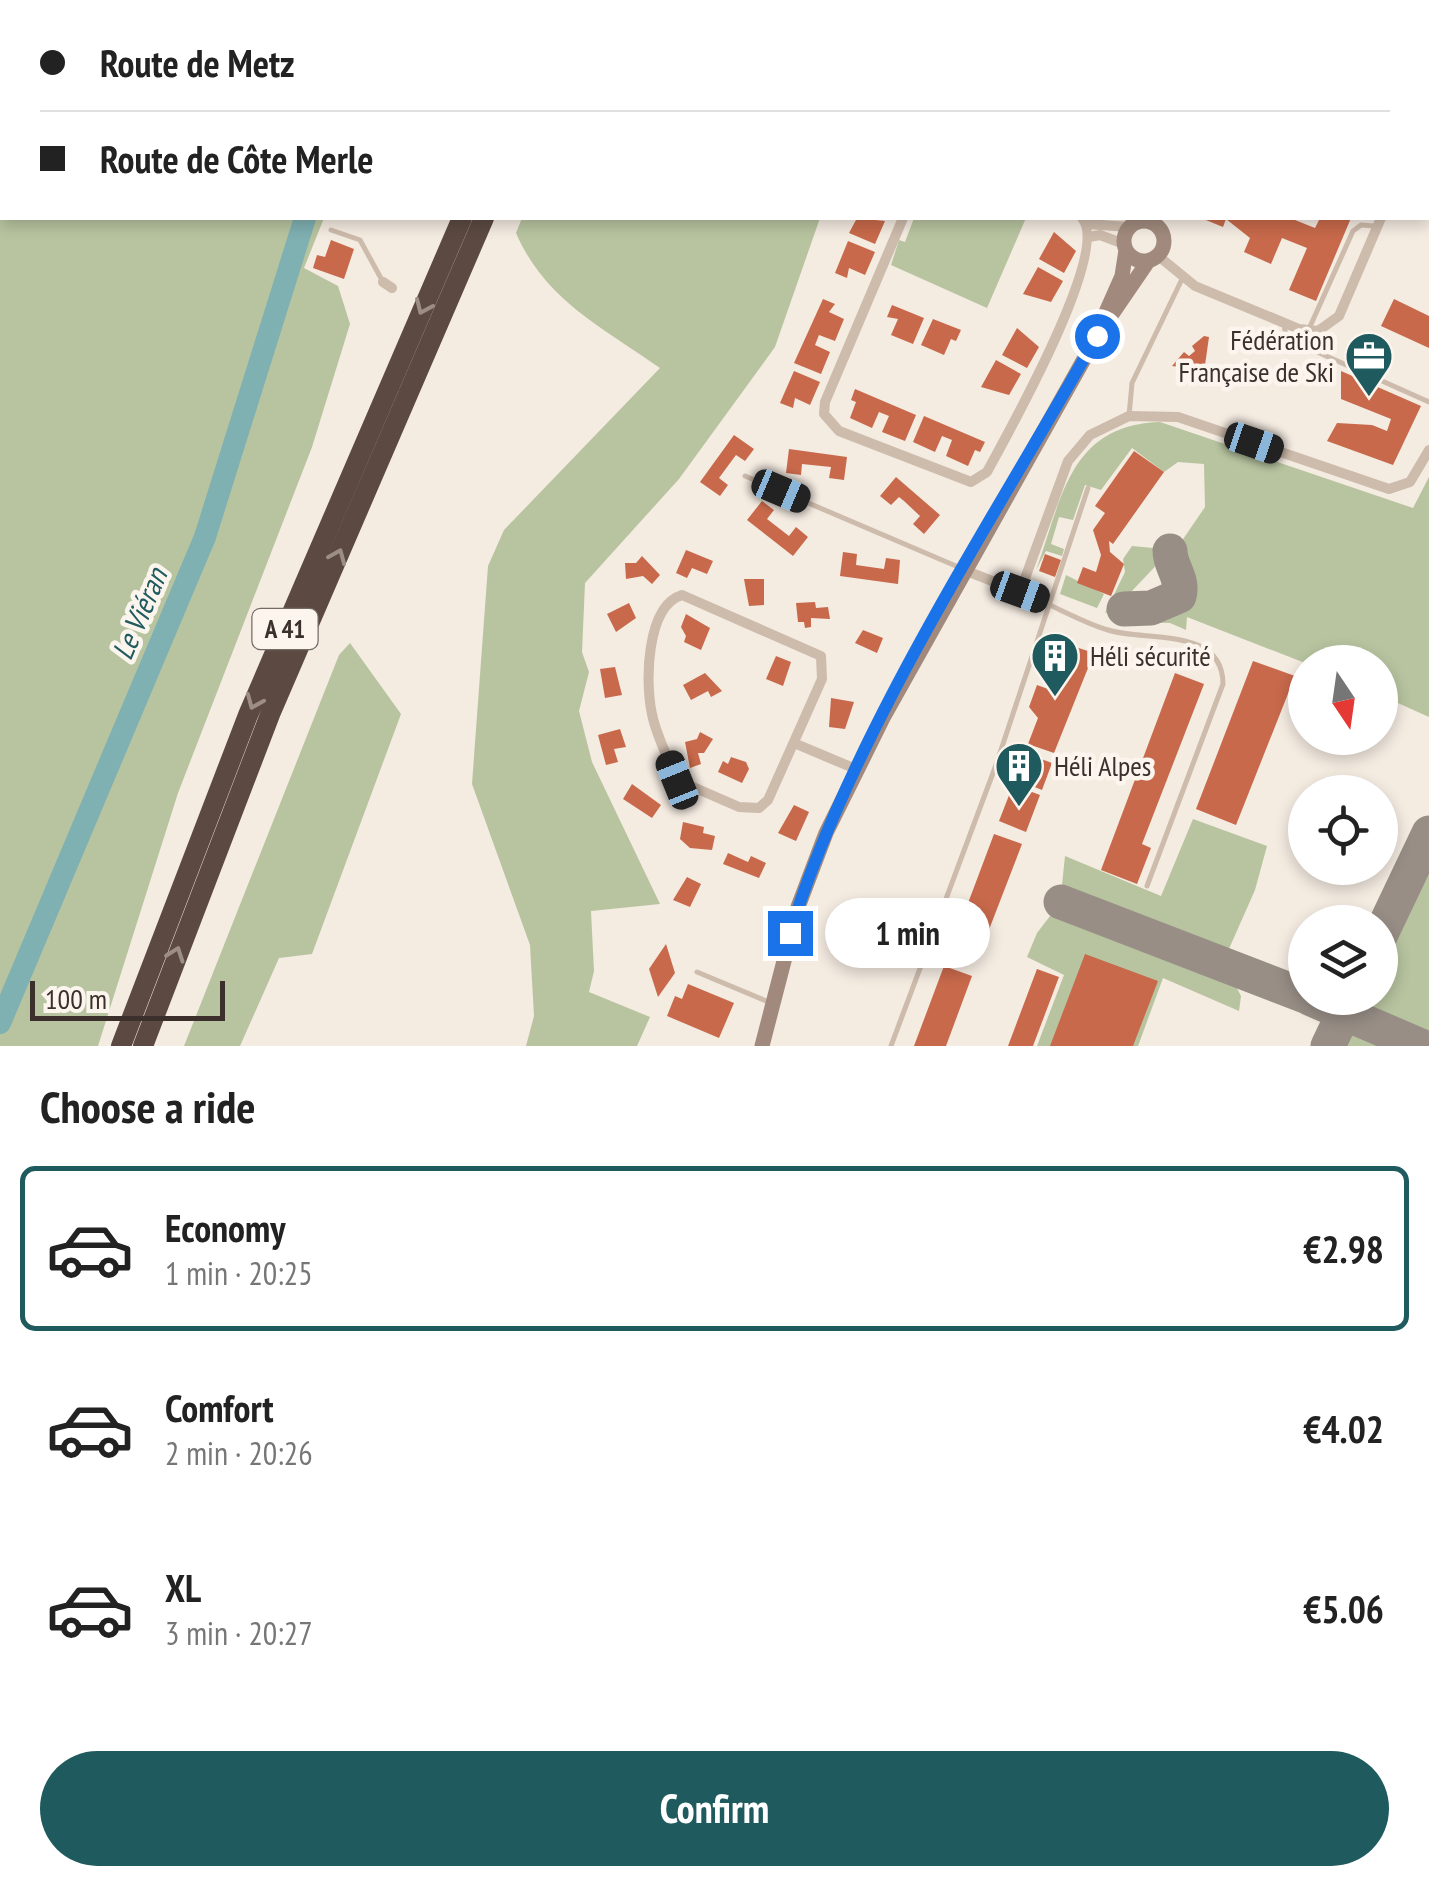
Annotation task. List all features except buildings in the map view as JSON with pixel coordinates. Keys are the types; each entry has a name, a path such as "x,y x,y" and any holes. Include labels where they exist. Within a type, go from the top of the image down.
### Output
{"highway":[{"name":"A 41","path":"121,1046 248,715 461,220"},
{"name":"A 41","path":"143,1046 271,712 483,220"}],"main road":[{"path":"762,1046 798,907 826,833 964,570 1097,336 1164,244 1162,224 1148,221 1130,232 1122,276 1097,336"},
{"path":"1130,232 1138,260 1153,258"}],"street":[{"path":"902,220 824,402 824,414 839,431 963,481 984,476 1044,364 1082,271 1089,236 1084,221"},
{"path":"1084,221 1130,232"},
{"path":"1153,258 1183,276 1308,332 1327,328 1340,316 1379,222"},
{"path":"1089,236 1130,232"},
{"path":"964,570 1020,592 1068,461 1090,435 1129,416 1178,417 1389,488 1410,482 1426,465 1429,450"},
{"path":"694,597 820,656 822,679 794,743 768,800 758,808 738,807 677,780 652,717 648,691 656,624 671,598 694,597"},
{"path":"794,743 858,770"}],"lane":[{"path":"1308,332 1353,231 1361,225 1379,222"},
{"path":"331,230 360,240 387,285"},
{"path":"1129,416 1132,383 1183,276"},
{"path":"1284,322 1286,338 1429,402"},
{"path":"745,476 964,570"},
{"path":"891,1046 1052,604 1088,488"},
{"path":"1020,592 1102,629 1132,638 1172,637 1196,644 1216,657 1223,669 1223,684 1147,886"},
{"path":"696,972 771,1003"}],"green space":[{"path":"0,220 323,220 304,268 338,286 350,324 312,447 178,793 98,1046 0,1046"},
{"path":"521,220 819,220 775,347 679,479 585,583 582,652 589,672 579,711 592,762 660,904 591,911 594,971 589,992 650,1017 637,1046 526,1046 534,1016 530,945 472,784 488,566 504,530 660,368 559,295 528,256 516,233"},
{"path":"913,220 1025,220 987,308 891,265 899,240 905,242"},
{"path":"1160,422 1413,508 1429,477 1429,717 1398,703 1398,645 1288,645 1288,656 1187,617 1186,630 1170,623 1129,622 1176,608 1187,593 1175,551 1205,507 1204,464 1178,462 1164,472 1132,448 1101,490 1085,485 1073,520 1059,517 1051,544 1064,549 1062,556 1046,551 1036,570 1074,470 1106,436 1130,426"},
{"path":"1132,546 1164,549 1166,555 1113,611 1105,613 1125,572 1123,559"},
{"path":"1066,575 1104,594 1097,608 1060,594"},
{"path":"350,643 401,714 312,954 279,958 240,1046 184,1046 339,655"},
{"path":"1193,819 1267,846 1255,890 1228,951 1069,892 1062,885 1065,856 1161,896"},
{"path":"1429,861 1429,1046 1344,1046 1358,1015 1398,1015 1398,929"},
{"path":"1070,915 1230,975 1241,996 1239,1011 1163,978 1138,1046 1037,1046 1064,975 1027,957 1037,933 1050,916"}],"waterway":[{"name":"Le Viéran","path":"0,1023 205,537 304,220"}],"taxiway":[{"path":"1124,609 1151,608 1179,596 1180,584 1170,551"},
{"path":"1395,905 1429,833"},
{"path":"1061,902 1288,989"},
{"path":"1328,1046 1343,1015"},
{"path":"1349,1015 1421,1046"}],"place":[{"name":"Fédération Française de Ski","path":"1369,398"},
{"name":"Héli sécurité","path":"1055,698"},
{"name":"Héli Alpes","path":"1019,808"}],"route":[{"path":"790,933 826,833 884,716 1097,336"}]}
